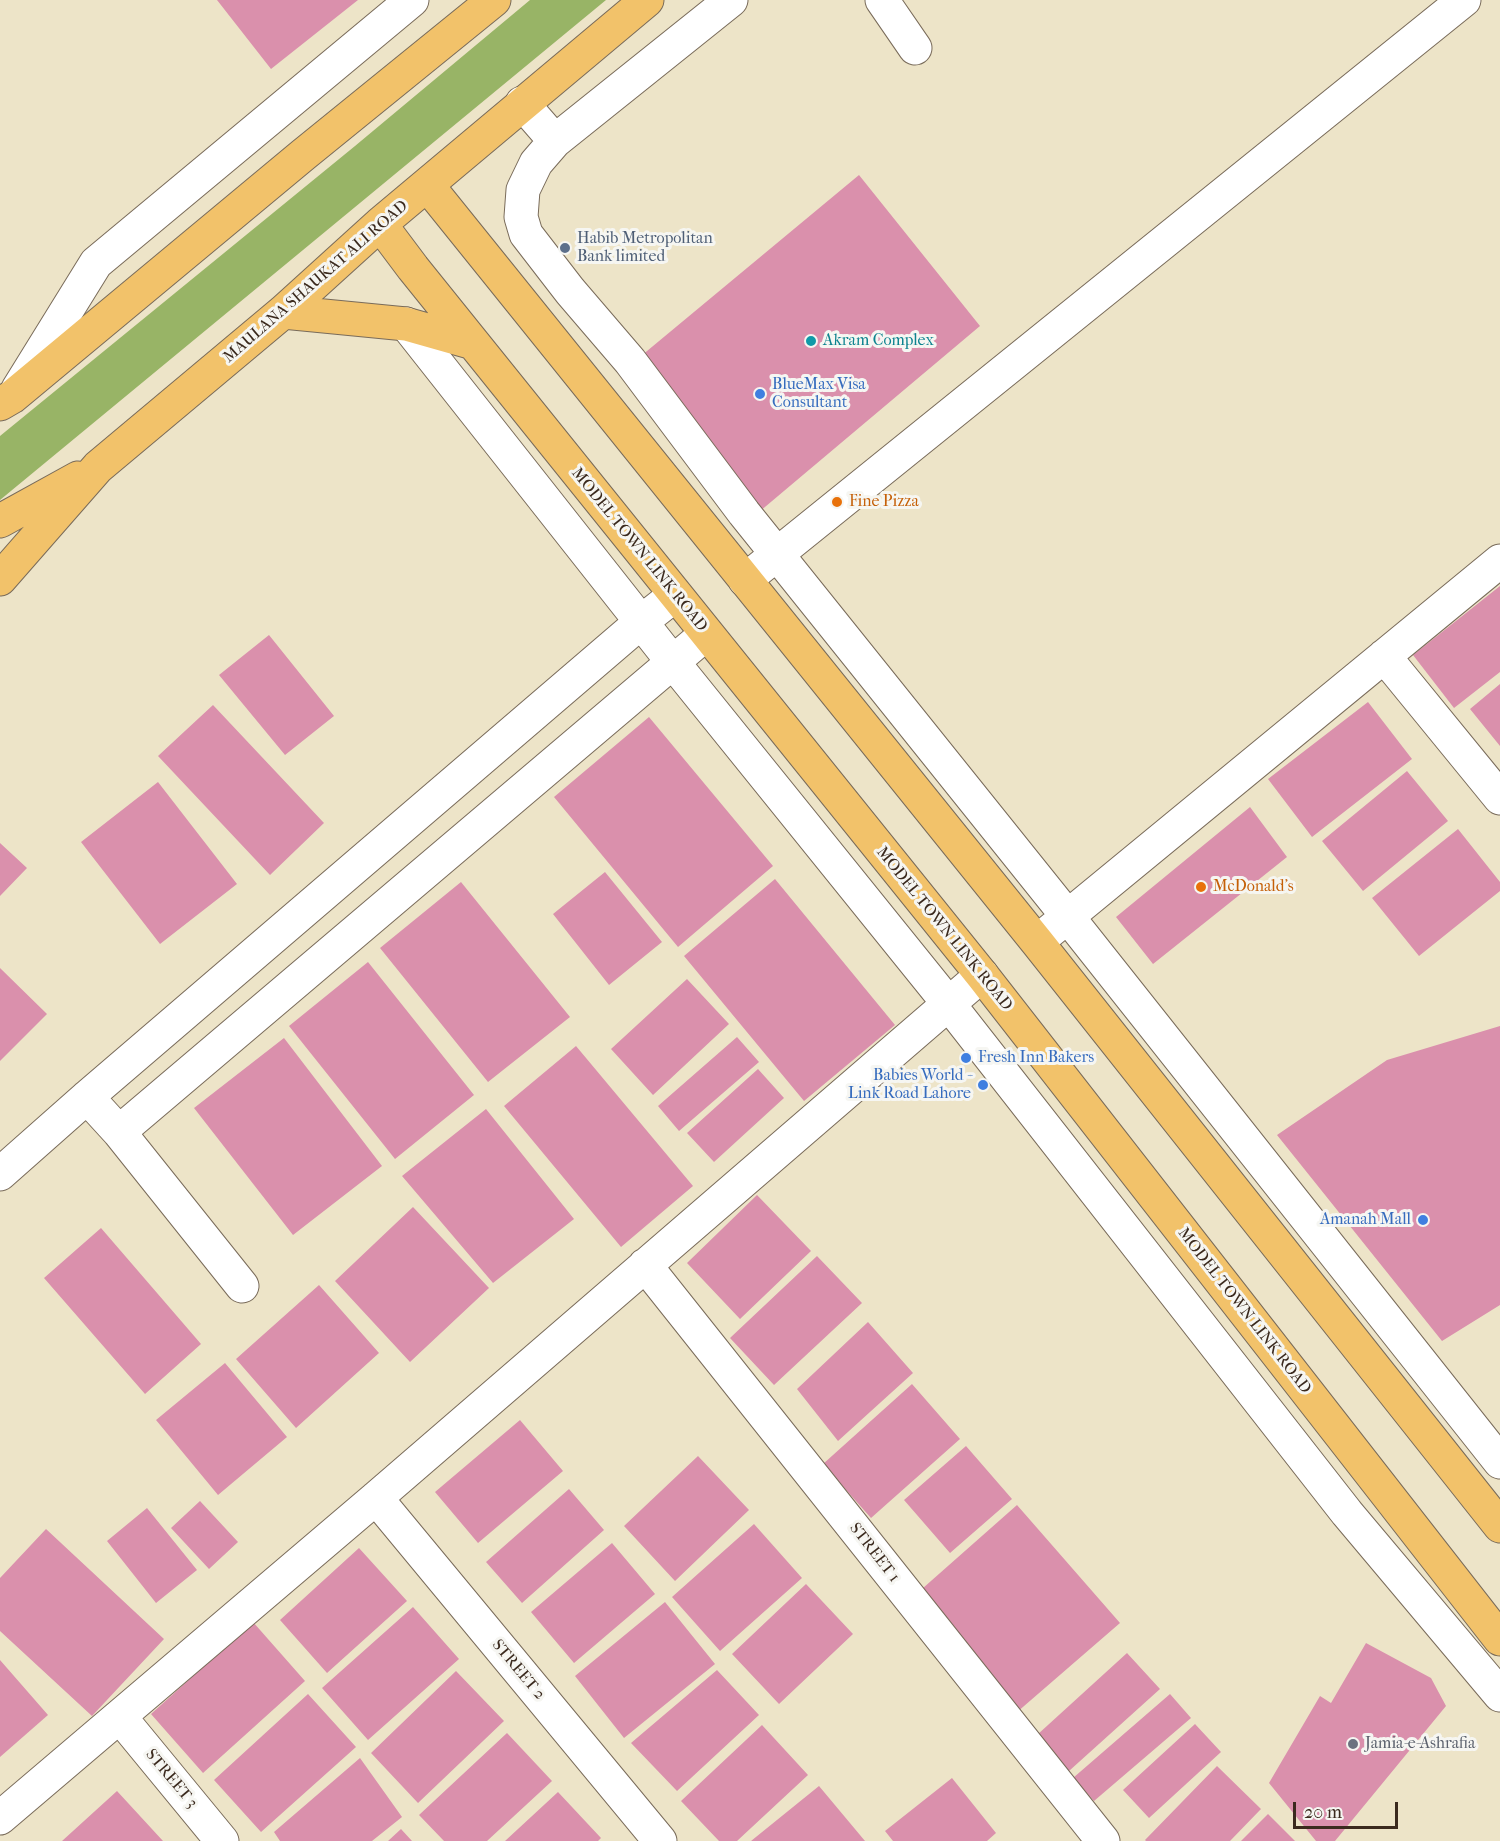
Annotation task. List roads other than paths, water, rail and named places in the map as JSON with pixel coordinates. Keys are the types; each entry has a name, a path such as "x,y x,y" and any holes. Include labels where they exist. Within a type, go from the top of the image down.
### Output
{"main road":[{"path":"4,403 303,154 494,0"},
{"name":"MAULANA SHAUKAT ALI ROAD","path":"0,579 98,467 283,312 380,224 428,186 522,103 647,0"},
{"path":"428,186 1037,942 1500,1526"},
{"name":"MODEL TOWN LINK ROAD","path":"380,224 706,634 982,975 1500,1639"},
{"path":"283,312 406,324 473,343"},
{"path":"0,521 98,467"}],"street":[{"path":"4,403 96,263 412,0"},
{"path":"731,0 555,141 536,163 523,189 521,217 526,234 630,361 744,513 1500,1462"},
{"path":"882,0 915,48"},
{"path":"745,580 1464,0"},
{"path":"522,103 555,141"},
{"path":"519,300 554,271"},
{"path":"406,324 672,662 948,1004 1347,1513 1500,1695"},
{"path":"1037,942 1500,561"},
{"path":"0,1173 87,1096 675,595"},
{"path":"119,1132 706,634"},
{"path":"1384,657 1500,798"},
{"path":"0,1818 376,1498 982,975"},
{"path":"87,1096 119,1132 242,1286"},
{"name":"STREET 1","path":"645,1264 1103,1841"},
{"name":"STREET 2","path":"376,1498 660,1841"},
{"name":"STREET 3","path":"120,1717 222,1841"}],"place":[{"name":"Habib Metropolitan Bank limited","path":"565,248"},
{"name":"Akram Complex","path":"811,341"},
{"name":"BlueMax Visa Consultant","path":"760,394"},
{"name":"Fine Pizza","path":"837,502"},
{"name":"McDonald's","path":"1201,887"},
{"name":"Fresh Inn Bakers","path":"966,1058"},
{"name":"Babies World - Link Road Lahore","path":"983,1085"},
{"name":"Amanah Mall","path":"1423,1220"},
{"name":"Jamia-e-Ashrafia","path":"1353,1744"}]}
